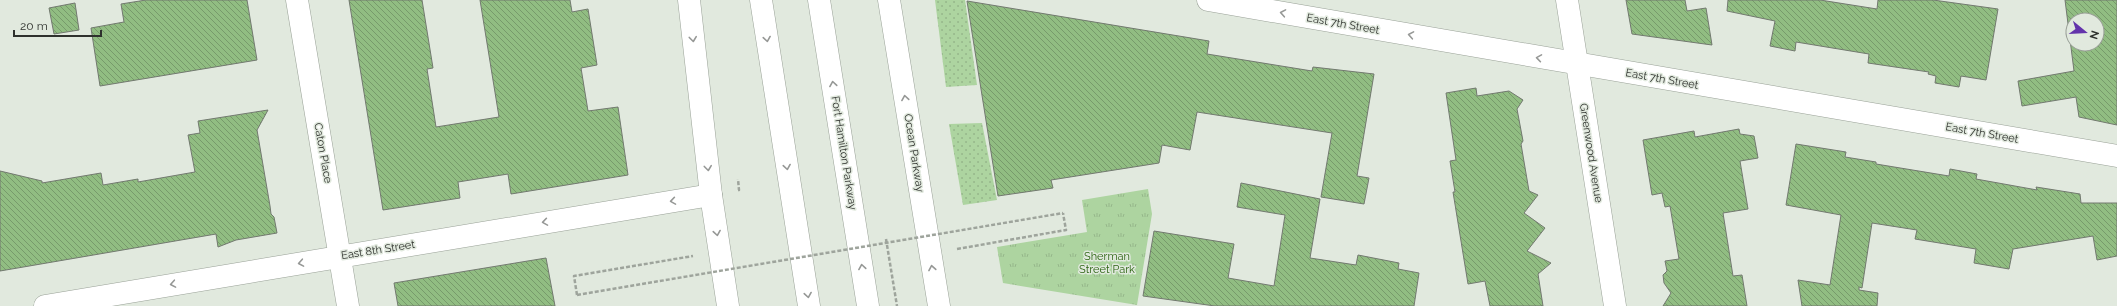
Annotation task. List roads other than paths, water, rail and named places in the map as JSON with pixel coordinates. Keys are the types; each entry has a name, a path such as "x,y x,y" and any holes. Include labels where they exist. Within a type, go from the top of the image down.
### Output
{"main road":[{"name":"Caton Place","path":"297,0 348,306"},
{"path":"689,0 711,195 728,306"},
{"path":"761,0 809,306"},
{"name":"Fort Hamilton Parkway","path":"819,0 868,306"},
{"name":"Ocean Parkway","path":"889,0 940,306"},
{"name":"East 7th Street","path":"1208,0 2117,156"},
{"name":"Greenwood Avenue","path":"1567,0 1615,306"},
{"name":"East 8th Street","path":"45,306 711,195"}],"park label":[{"name":"Sherman Street Park","path":"1107,262"}]}
